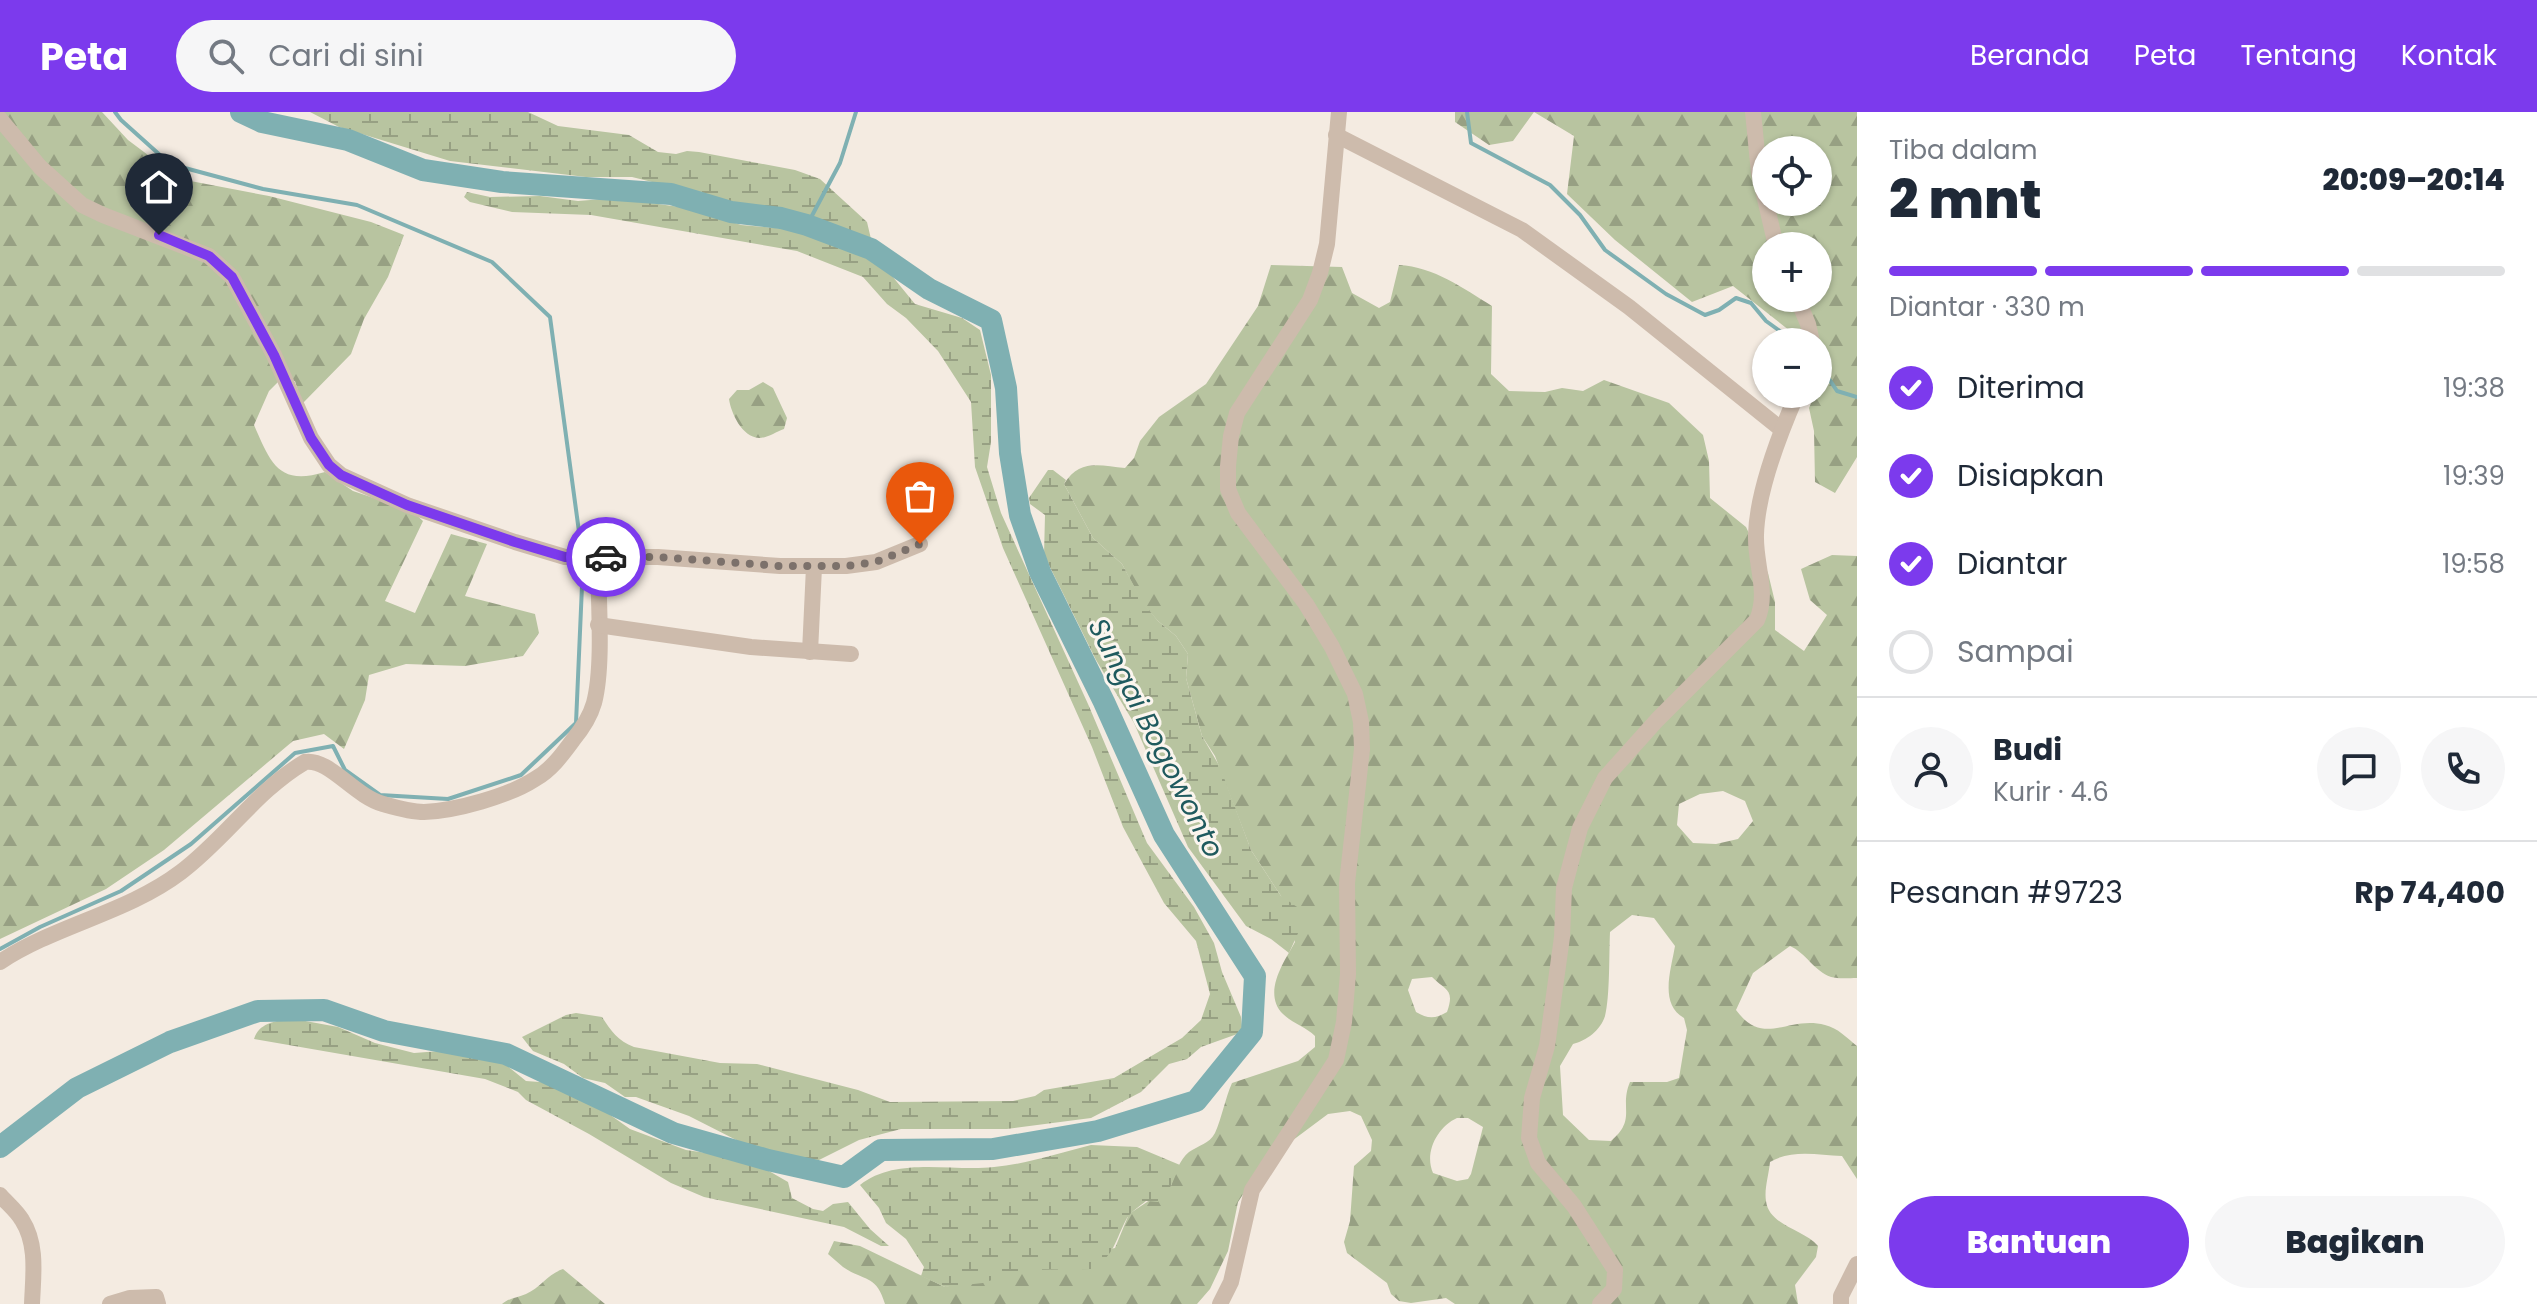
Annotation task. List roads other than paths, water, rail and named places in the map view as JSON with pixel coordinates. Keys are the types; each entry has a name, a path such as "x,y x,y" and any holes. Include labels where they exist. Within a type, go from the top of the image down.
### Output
{"street":[{"path":"1220,1304 1231,1282 1252,1190 1336,1060 1344,1022 1348,974 1347,883 1362,749 1361,722 1355,694 1306,604 1238,513 1228,489 1231,436 1237,413 1310,300 1320,273 1327,244 1339,112"},
{"path":"1753,112 1759,173 1773,232"},
{"path":"0,119 40,167 82,205 209,256 221,264 232,277 274,355 311,438 329,465 369,490 446,519 565,557 658,557 814,567 846,566 876,562 920,544"},
{"path":"1336,135 1522,230 1629,307 1781,429"},
{"path":"1600,1304 1614,1289 1615,1270 1574,1206 1538,1163 1529,1138 1532,1098 1549,1031 1562,937 1564,888 1580,828 1605,778 1657,720 1757,620 1763,606 1756,561 1757,517 1781,429 1791,408"},
{"path":"0,962 20,949 133,899 182,871 250,807 305,762 326,765 369,800 412,811 445,810 491,797 536,779 564,752 581,730 593,706 598,625 594,557"},
{"path":"810,652 814,567"},
{"path":"598,625 751,647 851,654"},
{"path":"0,1195 22,1219 33,1250 32,1304"},
{"path":"1841,1304 1841,1296 1857,1264"},
{"path":"110,1304 130,1298 156,1297 158,1304"}],"waterway":[{"path":"115,112 170,164 263,189 357,205 492,262 550,317 582,554"},
{"name":"Sungai Bogowonto","path":"0,1147 77,1088 170,1042 258,1011 324,1010 384,1031 506,1054 673,1133 768,1160 844,1177 881,1150 993,1149 1098,1131 1196,1101 1252,1032 1255,976 1164,835 1104,702 1040,572 1020,515 1010,453 1006,388 991,320 929,289 871,249 807,225 781,218 731,212 671,194 502,182 423,170 348,140 262,122 241,112"},
{"path":"807,225 840,163 856,112"},
{"path":"1467,112 1471,143 1550,185 1580,215 1605,250 1666,294 1705,315 1736,298 1751,303 1776,328"},
{"path":"1832,383 1837,391 1857,397"},
{"path":"0,949 40,927 121,891 191,844 295,753 333,746 345,770 380,795 448,799 521,775 576,723 583,563"}]}
